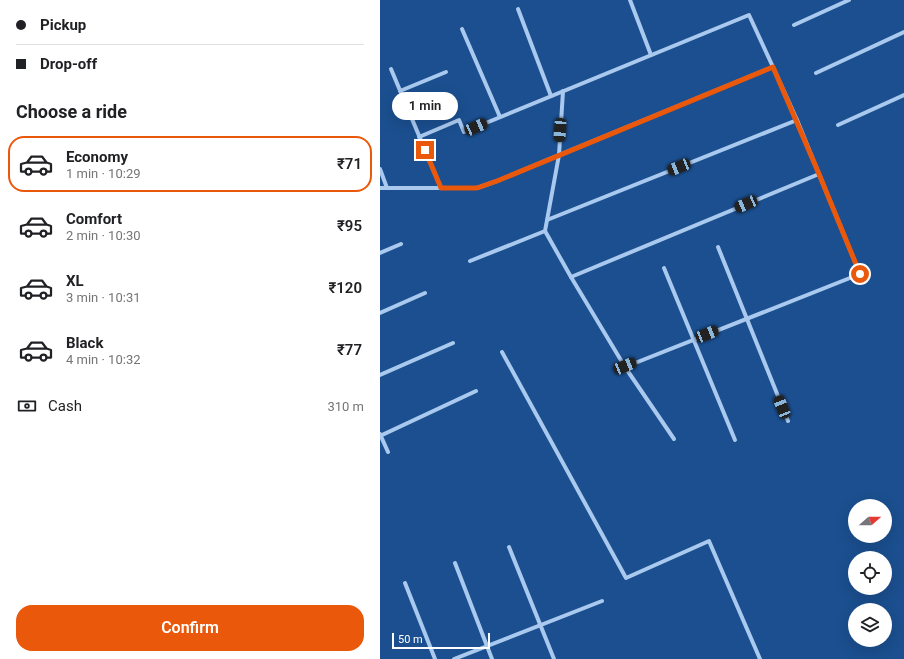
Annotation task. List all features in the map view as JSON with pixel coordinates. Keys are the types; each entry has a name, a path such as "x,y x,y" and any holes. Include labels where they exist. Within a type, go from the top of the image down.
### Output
{"street":[{"path":"630,0 651,55"},
{"path":"794,25 849,0"},
{"path":"518,9 551,96"},
{"path":"419,137 459,120 464,132 749,15 797,120 860,274 625,366"},
{"path":"462,29 500,117"},
{"path":"816,73 904,32"},
{"path":"380,188 477,188 559,156 773,67"},
{"path":"391,68 441,188"},
{"path":"400,91 446,72"},
{"path":"563,91 559,156 545,231 625,366 674,439"},
{"path":"838,125 904,95"},
{"path":"547,220 797,120"},
{"path":"380,169 387,188"},
{"path":"571,277 819,174"},
{"path":"470,261 545,231"},
{"path":"380,253 401,244"},
{"path":"718,247 788,421"},
{"path":"664,268 735,440"},
{"path":"380,313 425,293"},
{"path":"380,375 452,343"},
{"path":"502,352 626,578 709,542 760,659"},
{"path":"388,452 380,435 476,391"},
{"path":"509,547 554,659"},
{"path":"455,563 492,659"},
{"path":"405,583 435,659"},
{"path":"454,659 602,601"}],"route":[{"path":"425,150 441,188 477,188 773,67 797,120 860,274"}]}
